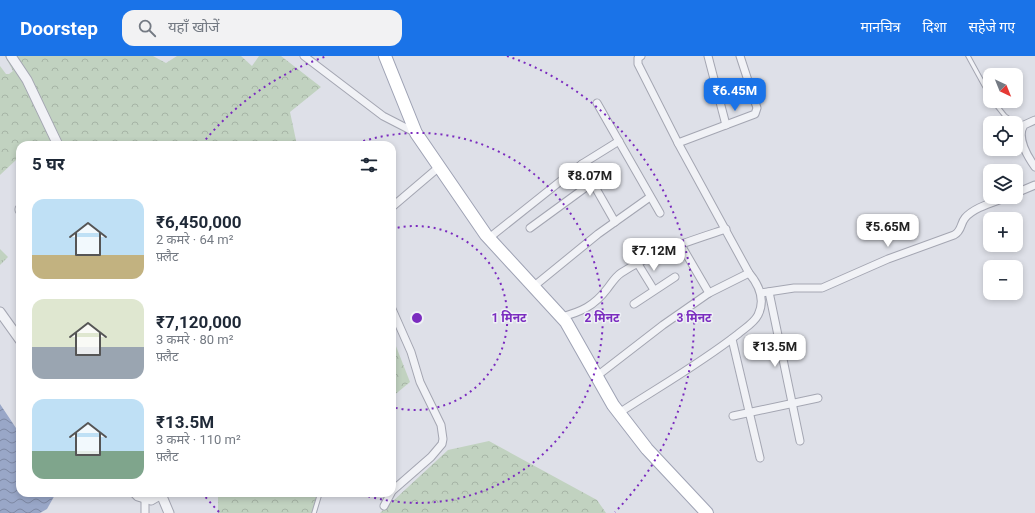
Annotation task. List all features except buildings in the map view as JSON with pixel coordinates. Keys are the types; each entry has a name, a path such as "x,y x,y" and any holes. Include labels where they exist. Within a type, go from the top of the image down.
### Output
{"main road":[{"path":"385,56 416,133 489,238 566,322 619,413 647,449 707,513"}],"street":[{"path":"11,56 27,80 56,141"},
{"path":"304,56 383,116 416,133"},
{"path":"619,413 732,338 757,316 760,310 760,287 749,273 678,143 638,64 638,58 641,56"},
{"path":"708,56 726,125"},
{"path":"678,143 752,116 757,112 740,56"},
{"path":"597,103 660,213"},
{"path":"1023,125 1035,120"},
{"path":"489,238 582,164 619,141"},
{"path":"1023,141 1026,151 1035,168"},
{"path":"582,164 615,222"},
{"path":"396,204 439,166"},
{"path":"530,228 593,182"},
{"path":"1023,190 1035,185"},
{"path":"533,287 615,222 650,197"},
{"path":"761,293 794,288 822,288 888,259 954,236 960,230 964,219 970,214 992,204"},
{"path":"561,316 586,310 598,300 616,278 638,264 665,250 726,229"},
{"path":"680,245 709,293"},
{"path":"638,264 654,290"},
{"path":"597,376 663,325 709,293 749,273"},
{"path":"634,304 675,277"},
{"path":"769,292 800,441"},
{"path":"0,312 16,334"},
{"path":"396,322 411,352 420,382 441,425 443,439 442,444 431,457 396,488"},
{"path":"732,338 760,458"},
{"path":"733,416 818,398"},
{"path":"142,497 151,500 156,497"},
{"path":"163,497 169,513"},
{"path":"384,506 388,497"},
{"path":"145,498 145,513"}],"lane":[{"path":"968,56 983,83"},
{"path":"999,108 1005,116"},
{"path":"314,513 319,497"}],"green space":[{"path":"5,56 153,56 166,63 177,56 241,56 252,66 259,56 281,56 321,87 290,112 296,141 16,141 16,160 0,175 0,66 6,74 13,71"},
{"path":"0,249 8,257 0,265"},
{"path":"396,346 410,382 396,394"},
{"path":"489,441 597,500 606,513 380,513 448,450"},
{"path":"218,497 321,497 316,513 218,513"}],"water":[{"path":"0,404 16,428 16,497 54,497 47,509 40,513 0,513"}]}
